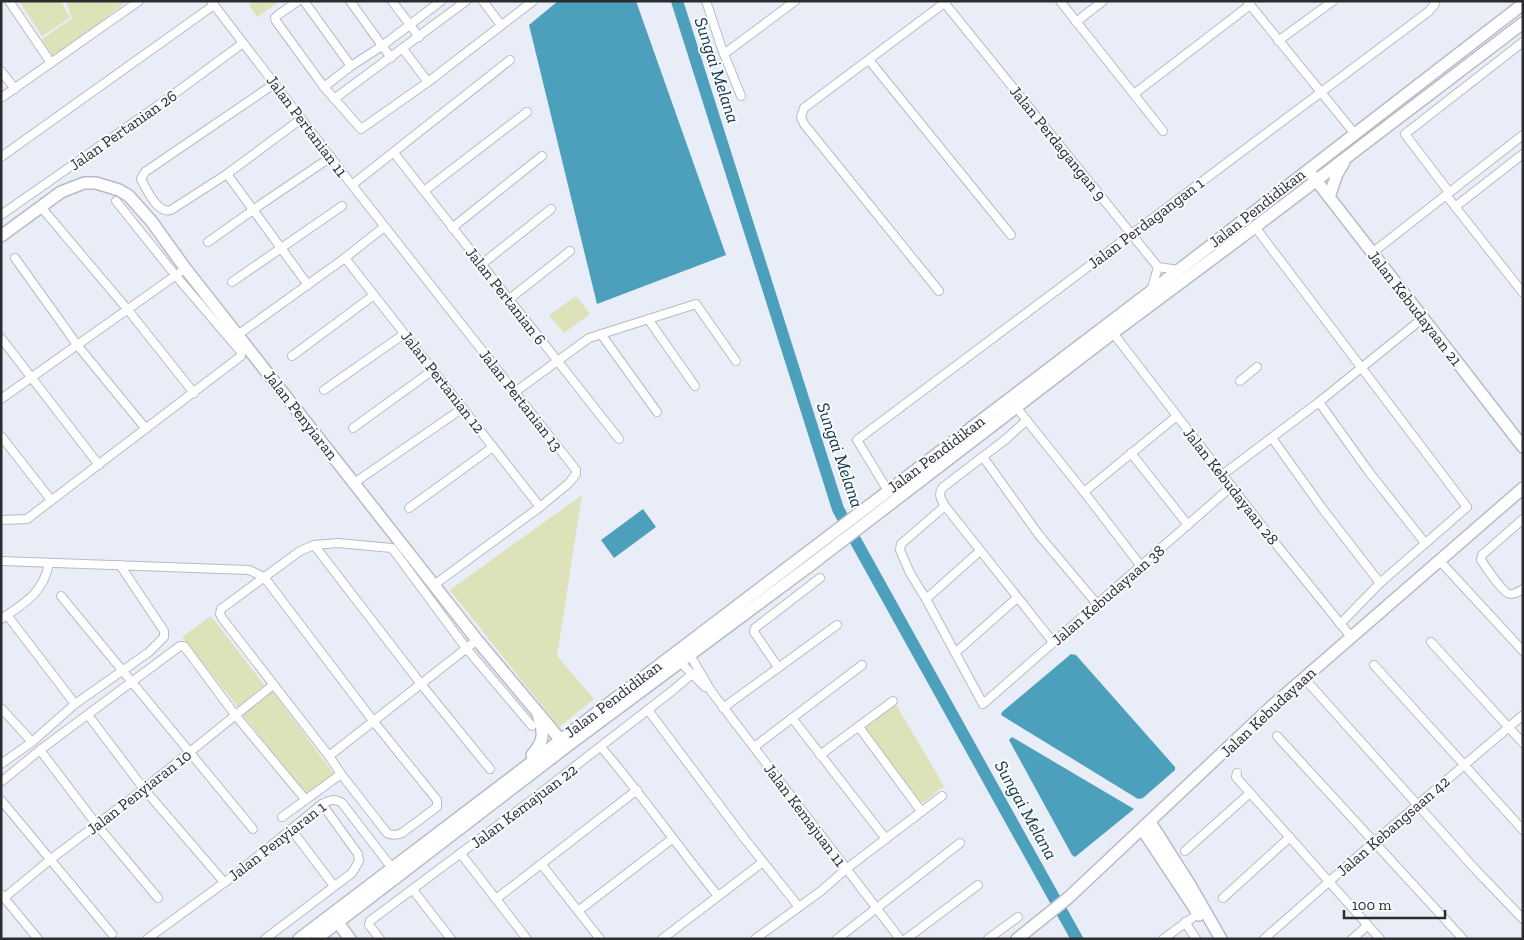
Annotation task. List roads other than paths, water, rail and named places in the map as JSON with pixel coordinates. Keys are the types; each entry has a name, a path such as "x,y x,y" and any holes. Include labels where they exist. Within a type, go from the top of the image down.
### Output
{"main road":[{"name":"Jalan Pendidikan","path":"299,939 335,918 563,743 601,708 806,554 1152,288 1179,270 1508,15 1521,2"},
{"name":"Jalan Pendidikan","path":"316,939 335,918 392,868 516,773 563,743 690,655 1523,23"},
{"name":"Jalan Pendidikan","path":"1468,65 1523,30"},
{"path":"1328,197 1345,159"},
{"name":"Jalan Kebudayaan 21","path":"1308,170 1523,447"},
{"name":"Jalan Penyiaran","path":"1,235 61,192 84,183 96,183 119,190 138,205 185,268 239,334 477,640 563,743"},
{"name":"Jalan Kebudayaan","path":"1017,939 1068,898 1304,678 1523,488"},
{"path":"536,710 555,726 563,728 573,725 601,708"},
{"path":"516,773 540,746 543,738 542,725 536,710"},
{"path":"1146,825 1190,884 1214,939"},
{"path":"1201,912 1221,939"},
{"path":"335,918 350,939"}],"street":[{"path":"9,1 51,63"},
{"path":"1,98 139,1"},
{"path":"298,1 275,18 324,87 361,129 428,82 533,1"},
{"path":"304,1 351,66"},
{"path":"350,1 391,58"},
{"path":"392,1 419,37"},
{"path":"334,99 466,1"},
{"path":"483,1 501,25"},
{"path":"706,1 740,96"},
{"path":"724,54 795,1"},
{"path":"1060,1 1163,132"},
{"path":"1076,22 1103,1"},
{"path":"1278,41 1333,1"},
{"path":"324,87 351,66 382,46 438,2"},
{"path":"939,290 804,124 802,117 804,108 945,2"},
{"name":"Jalan Perdagangan 9","path":"945,2 1158,268"},
{"path":"1,157 213,3"},
{"name":"Jalan Pertanian 11","path":"213,3 352,185 510,60"},
{"path":"1134,94 1248,3 1355,134"},
{"name":"Jalan Perdagangan 1","path":"888,491 857,440 1428,12 1435,4"},
{"path":"1523,42 1519,49 1406,134 1455,206 1523,293"},
{"name":"Jalan Pertanian 26","path":"1,215 170,97 243,43"},
{"path":"403,48 428,82"},
{"path":"869,60 1011,235"},
{"path":"1,70 14,89"},
{"path":"274,84 142,176 141,179 161,209 171,210 227,174 301,119"},
{"path":"424,191 527,112"},
{"path":"1372,253 1523,135"},
{"name":"Jalan Pertanian 6","path":"394,153 619,439"},
{"path":"1455,206 1523,154"},
{"path":"452,228 542,156"},
{"path":"208,242 330,157"},
{"path":"227,174 308,284"},
{"name":"Jalan Pertanian 13","path":"352,185 576,470 576,474 569,483 540,507 434,585"},
{"path":"5,520 27,519 241,356 241,352 176,276 116,201"},
{"path":"232,282 342,206"},
{"path":"41,207 128,310 194,393"},
{"path":"482,264 551,209"},
{"path":"239,334 345,258 384,226"},
{"path":"1255,227 1468,507 1380,583 1340,624"},
{"path":"508,300 570,251"},
{"path":"15,258 78,346 146,429"},
{"name":"Jalan Pertanian 12","path":"345,258 540,507"},
{"path":"1,399 185,268"},
{"path":"1152,288 1158,268 1179,270"},
{"path":"292,356 374,295"},
{"path":"515,392 588,338 696,304 736,362"},
{"path":"1222,475 1319,402 1423,318"},
{"path":"648,319 695,386"},
{"name":"Jalan Kebudayaan 28","path":"1113,333 1276,544 1352,638"},
{"path":"324,390 404,334"},
{"path":"601,334 657,412"},
{"path":"1,338 99,465"},
{"path":"1240,381 1257,367"},
{"path":"353,428 433,370"},
{"path":"1319,402 1369,472 1425,543"},
{"path":"1016,407 1141,566"},
{"path":"354,482 463,408"},
{"path":"1084,492 1177,416"},
{"path":"1027,420 942,488 940,497 945,506 1053,642"},
{"path":"1,436 52,500"},
{"path":"1272,438 1322,508 1380,583"},
{"path":"409,508 493,447"},
{"path":"1131,453 1188,525"},
{"path":"983,457 1039,535 1097,604"},
{"name":"Jalan Kebudayaan 38","path":"955,653 983,704 1232,486"},
{"path":"945,506 900,547 910,573 955,653 1017,598"},
{"path":"1522,520 1482,555 1481,560 1509,595 1523,589"},
{"path":"1,561 249,570 264,577 374,722 437,800 437,807 396,836 388,833 341,774 222,618 220,614 221,609 264,577 300,551 314,545 338,543 392,548 466,648 532,726"},
{"path":"314,545 421,684 490,769"},
{"path":"926,599 980,550"},
{"path":"1439,560 1520,642 1523,651"},
{"path":"49,563 46,577 36,593 4,617 76,704"},
{"path":"1,764 32,742 76,704 149,652 164,637 164,631 120,566"},
{"path":"778,667 754,632 755,628 820,578"},
{"path":"61,596 253,829"},
{"path":"724,708 837,625"},
{"path":"329,756 477,640"},
{"path":"1432,642 1523,743"},
{"path":"1,782 40,750 180,646 184,646 236,716 305,799"},
{"name":"Jalan Kemajuan 11","path":"690,655 711,691 900,939"},
{"name":"Jalan Kemajuan 11","path":"680,662 711,691"},
{"path":"754,747 862,665"},
{"path":"1374,665 1523,830"},
{"name":"Jalan Kemajuan 22","path":"380,939 369,925 370,921 601,747 692,674"},
{"path":"1304,678 1475,869 1523,919"},
{"name":"Jalan Penyiaran 10","path":"3,896 98,825 273,685"},
{"path":"820,755 893,701"},
{"path":"1,708 32,742"},
{"path":"648,710 799,907"},
{"path":"88,715 144,788 224,882"},
{"name":"Jalan Kebangsaan 42","path":"1264,939 1523,715"},
{"path":"792,718 886,839"},
{"path":"860,727 921,812"},
{"path":"1277,736 1463,939"},
{"path":"601,747 637,790 718,896"},
{"path":"40,750 158,898"},
{"path":"282,817 341,774"},
{"path":"1237,774 1236,777 1380,939"},
{"path":"496,899 637,790"},
{"path":"1185,851 1250,793"},
{"path":"755,939 821,891 846,869 942,796"},
{"path":"1,800 112,934"},
{"name":"Jalan Penyiaran 1","path":"147,939 224,882 322,804 330,800 342,803 392,868"},
{"path":"265,939 352,873 359,862 358,854 322,804"},
{"path":"291,829 334,886"},
{"path":"1224,898 1290,837"},
{"path":"578,911 672,838"},
{"path":"837,939 960,843"},
{"path":"461,854 527,939"},
{"path":"662,939 763,862"},
{"path":"542,865 600,939"},
{"path":"906,939 978,885"},
{"path":"413,890 451,939"},
{"path":"3,896 38,939"},
{"path":"1162,939 1201,912"},
{"path":"988,939 1018,917"},
{"path":"1185,922 1196,939"},
{"path":"1352,939 1368,925"}],"water":[{"path":"558,1 636,1 726,255 597,304 529,25"},
{"path":"643,509 656,527 614,558 601,540"},
{"path":"1071,654 1076,655 1175,767 1175,770 1143,798 1138,799 1001,715 1002,712"},
{"path":"1012,737 1134,809 1075,857 1072,855 1009,740"}],"waterway":[{"name":"Sungai Melana","path":"677,1 838,509 1077,939"}]}
